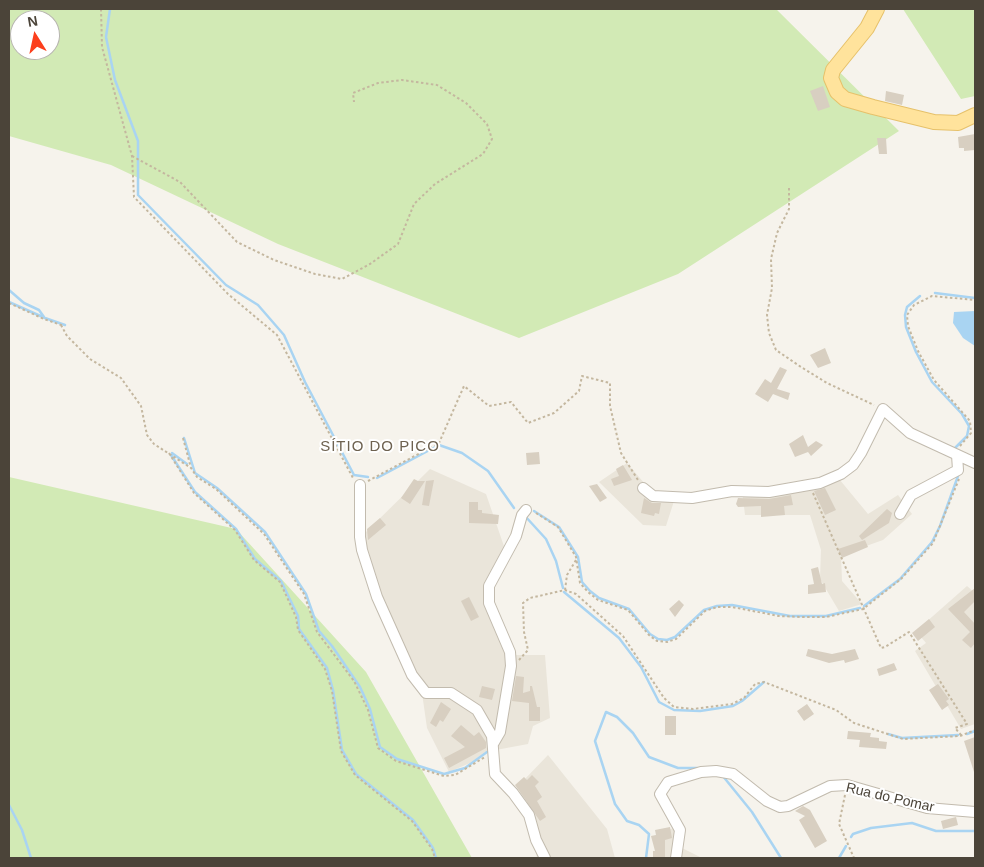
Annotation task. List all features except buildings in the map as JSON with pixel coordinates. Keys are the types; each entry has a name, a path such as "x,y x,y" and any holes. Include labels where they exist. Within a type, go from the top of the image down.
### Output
{"main road":[{"path":"877,9 867,28 833,70 831,78 837,92 845,99 934,122 958,123 975,115"}],"street":[{"path":"644,488 653,496 692,498 732,491 769,492 810,486 832,479 853,465 883,409 910,433 975,463"},
{"path":"900,514 911,496 958,468 956,455"},
{"path":"360,485 360,537 362,550 377,597 412,675 426,694 451,693 477,710 492,736 495,774 513,793 529,815 536,840 545,858"},
{"path":"493,744 500,732 511,666 510,652 489,603 489,586 513,543 522,515 526,510"},
{"name":"Rua do Pomar","path":"676,858 680,830 660,794 668,782 700,772 716,771 733,774 767,801 780,807 788,806 830,786 847,785 927,808 975,812"}],"path":[{"path":"101,9 102,47 132,156 134,197 228,294 277,335 350,474 360,485 439,443 464,386 489,406 511,402 528,423 554,412 579,391 582,376 610,383 610,406 621,453 644,488"},
{"path":"132,156 180,182 236,242 274,260 315,274 342,279 370,264 398,244 414,204 435,184 483,154 492,140 487,124 466,103 437,85 402,80 378,83 353,94 354,102"},
{"path":"789,188 789,209 777,233 770,259 772,288 767,314 769,333 776,350 827,383 883,409"},
{"path":"956,455 960,446 971,433 970,421 934,380 918,351 908,326 907,315 914,304 932,296 975,300"},
{"path":"9,303 63,325 67,336 90,360 122,378 141,406 147,435 154,444 191,468"},
{"path":"183,438 191,468 197,477 216,490 264,534 304,594 317,632 354,680 368,710 376,743 381,752 396,761 450,776 477,763 488,754 493,744"},
{"path":"169,453 194,493 234,530 254,560 280,582 296,617 298,630 325,669 333,699 341,751 355,775 412,821 432,849 435,858"},
{"path":"526,510 533,511 558,527 576,559 580,583 588,592 598,600 628,610 648,635 662,642 676,638 705,611 717,607 732,607 779,616 802,617 844,614 863,609 901,580 932,543 959,481 958,468"},
{"path":"810,486 881,648 908,632 967,724 955,728 961,735"},
{"path":"565,590 567,575 576,559"},
{"path":"526,654 528,650 524,632 522,603 530,598 565,590 576,594 623,636 664,698 674,707 693,709 732,704 744,698 755,684 764,682 836,710 854,723 888,736 903,739 961,735 975,730"},
{"path":"847,785 839,824 854,858"}],"shaded area":[{"path":"627,463 657,498 674,501 666,526 643,525 599,482"},
{"path":"430,469 486,494 507,555 489,597 514,655 545,655 550,718 533,726 528,744 485,752 470,763 449,772 427,728 422,693 364,552 365,533"},
{"path":"835,474 868,514 898,495 912,514 883,540 841,555 842,581 862,604 839,611 820,579 821,550 810,515 745,515 742,490 806,483"},
{"path":"967,586 975,593 975,724 961,729 915,651 926,643 916,631"},
{"path":"548,755 607,829 615,858 537,858 523,781"},
{"path":"677,827 682,848 702,858 654,858 658,833"}],"green space":[{"path":"9,9 776,9 899,131 678,274 519,338 278,244 111,165 9,136"},
{"path":"903,9 975,9 975,96 961,99"},
{"path":"9,477 236,529 366,672 472,858 9,858"}],"water":[{"path":"975,311 975,346 963,338 953,323 954,312"}],"waterway":[{"path":"110,9 106,37 115,80 138,141 138,195 226,285 258,305 284,335 305,382 354,475 368,477"},
{"path":"9,290 24,303 39,310 44,317"},
{"path":"935,293 975,298"},
{"path":"920,296 907,307 905,315 906,327 916,352 932,382 962,414 969,426 967,436 953,450"},
{"path":"9,302 65,325"},
{"path":"184,438 195,473 217,488 265,532 306,594 319,631 332,646 360,687 370,709 380,747 397,759 444,774 465,768 487,752"},
{"path":"377,478 439,445 462,453 488,471 514,508"},
{"path":"172,453 187,464"},
{"path":"171,455 195,492 236,529 255,559 281,581 298,616 299,629 327,668 333,690 342,750 356,774 413,820 433,848 436,858"},
{"path":"864,606 900,579 932,542 940,526 958,476"},
{"path":"534,511 559,527 578,557 582,582 590,591 599,598 629,609 650,634 658,639 667,640 675,637 704,610 717,606 732,605 790,616 826,616 860,608"},
{"path":"525,516 546,539 556,561 563,588"},
{"path":"564,592 619,638 641,667 659,702 674,710 700,711 733,706 742,701 764,682"},
{"path":"646,858 649,834 639,825 627,821 615,804 595,741 606,712 617,717 633,733 649,757 678,768 697,768"},
{"path":"967,734 975,731"},
{"path":"888,734 902,738 958,735"},
{"path":"722,775 752,812 781,858"},
{"path":"9,805 22,830 31,858"},
{"path":"851,837 853,834 871,828 912,823 936,831 975,831"},
{"path":"839,858 846,846"}],"district":[{"name":"SÍTIO DO PICO","path":"380,447"}]}
